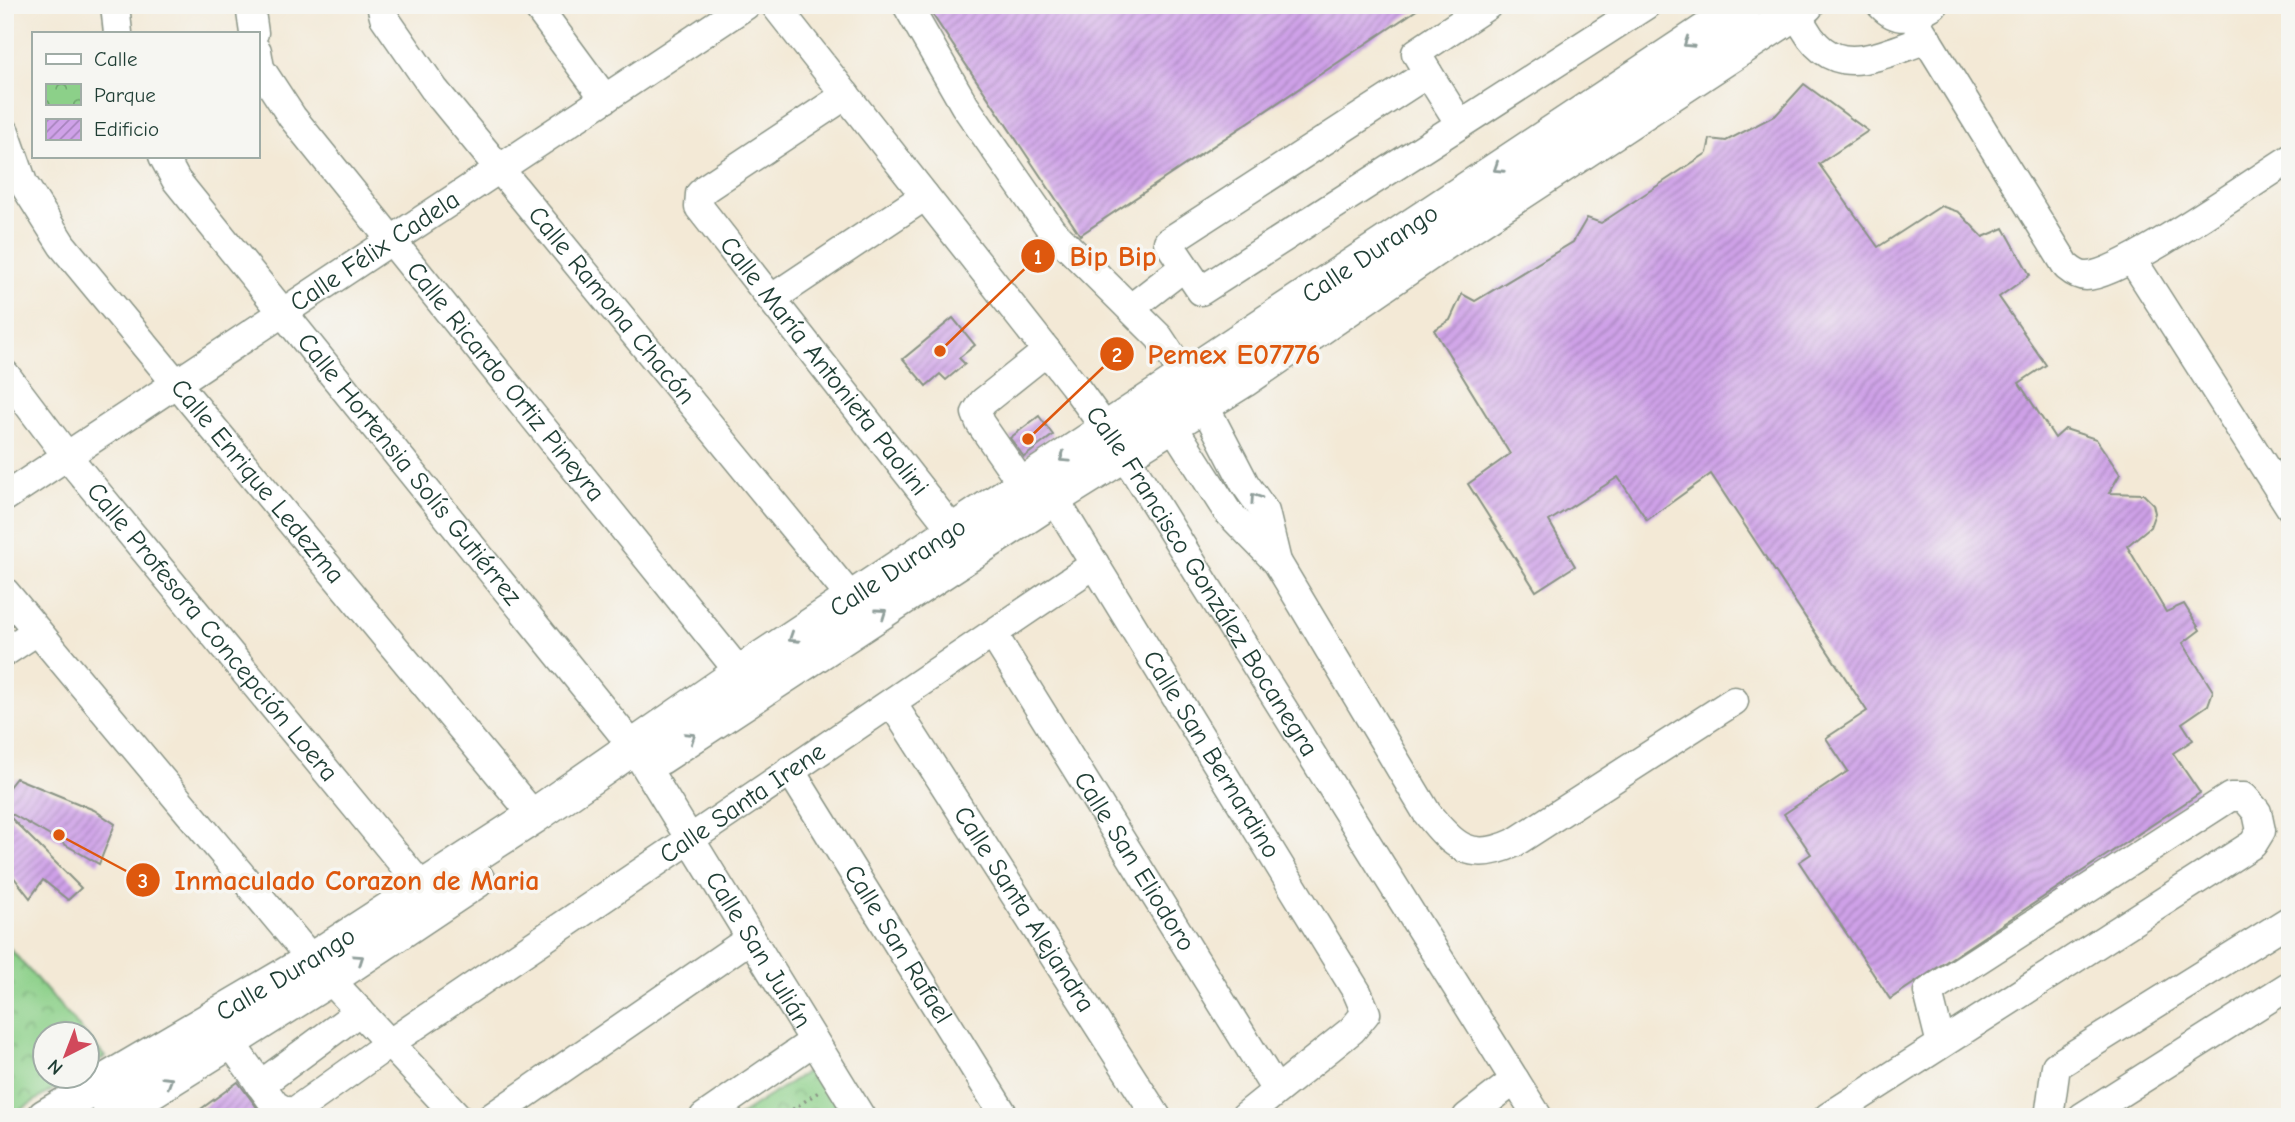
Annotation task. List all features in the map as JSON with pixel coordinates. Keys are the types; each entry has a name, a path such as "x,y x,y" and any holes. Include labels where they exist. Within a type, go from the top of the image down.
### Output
{"main road":[{"name":"Calle Durango","path":"1195,391 1745,5"},
{"name":"Calle Durango","path":"44,1117 321,970 1038,492 1195,391 1434,249 1799,7"},
{"name":"Calle Durango","path":"109,1117 230,1042 422,887 534,816 640,757 740,673 954,532 1038,492"}],"street":[{"path":"115,5 118,32"},
{"path":"250,5 254,32"},
{"name":"Calle Ramona Chacón","path":"381,5 384,17 434,89 498,170 852,599"},
{"path":"536,5 606,99"},
{"name":"Calle Félix Cadela","path":"5,497 746,5"},
{"name":"Calle Francisco González Bocanegra","path":"775,5 1047,351 1115,442 1538,1117"},
{"path":"907,5 965,106 1052,231 1159,337 1195,391 1245,484 1265,512 1277,562"},
{"path":"1461,124 1416,53 1488,5"},
{"path":"1428,73 1168,242 1201,291 1646,5"},
{"path":"1881,5 1896,17 1924,20"},
{"path":"1799,7 1821,49 1837,61 1866,61 1924,20"},
{"path":"1924,20 2067,267 2086,276 2133,258 2290,159"},
{"name":"Calle Ricardo Ortiz Pineyra","path":"259,62 292,117 740,673"},
{"name":"Calle María Antonieta Paolini","path":"846,95 706,188 698,201 704,214 954,532"},
{"name":"Calle Enrique Ledezma","path":"5,132 23,183 62,245 534,816"},
{"name":"Calle Hortensia Solís Gutiérrez","path":"164,158 176,180 285,312 640,757"},
{"path":"771,299 925,196"},
{"path":"2133,258 2290,507"},
{"path":"1131,308 1184,267"},
{"name":"Calle San Bernardino","path":"1047,351 984,402 976,413 980,423 1096,564 1357,992 1366,1013 1352,1030 1276,1090"},
{"name":"Calle Profesora Concepción Loera","path":"5,374 67,456 422,887"},
{"path":"1164,411 1227,511 1277,562 1427,813 1448,839 1464,849 1484,852 1514,842 1734,701"},
{"name":"Calle Santa Irene","path":"260,1085 275,1105 291,1114 390,1042 1096,564"},
{"path":"5,592 321,970 458,1117"},
{"path":"5,652 37,631"},
{"name":"Calle San Eliodoro","path":"993,634 1276,1090"},
{"name":"Calle Santa Alejandra","path":"892,703 1157,1117"},
{"name":"Calle San Julián","path":"640,757 861,1117"},
{"name":"Calle San Rafael","path":"790,770 1005,1117"},
{"path":"1828,1117 2253,844 2261,831 2257,812 2244,797 2230,797 1928,992 1941,1044"},
{"path":"2049,1117 2056,1066 2290,920"},
{"path":"492,1117 751,938"},
{"path":"2082,1117 2290,985"},
{"path":"230,1042 260,1085 360,1012"},
{"path":"704,1117 814,1041"},
{"path":"1467,1117 1515,1080"},
{"path":"1244,1117 1276,1090"}],"path":[{"path":"781,1117 827,1086"}],"green space":[{"path":"5,943 73,1020 32,1020 32,1090 52,1090 5,1117"},
{"path":"814,1067 845,1117 737,1117"}],"building":[{"path":"926,5 1424,5 1080,235"},
{"path":"1804,84 1868,131 1819,164 1878,247 1941,206 1959,212 1983,237 2004,228 2030,275 1999,297 2046,365 2019,383 2055,438 2065,429 2096,439 2120,474 2109,493 2143,494 2153,504 2155,513 2150,527 2127,546 2166,612 2184,604 2200,630 2183,643 2213,691 2208,705 2182,723 2193,740 2173,753 2200,793 1890,999 1799,862 1811,854 1784,814 1848,771 1826,738 1867,711 1711,474 1647,520 1618,477 1549,521 1575,566 1536,591 1468,484 1510,454 1434,330 1450,320 1462,294 1475,301 1573,242 1587,218 1601,223 1707,153 1710,139 1726,141 1776,115"},
{"path":"953,318 975,345 959,358 965,364 946,380 940,374 926,386 903,359"},
{"path":"1039,416 1053,435 1024,457 1010,438"},
{"path":"16,778 94,810 115,824 99,864 5,810 5,792"},
{"path":"5,812 81,888 68,900 43,880 30,898 5,866"},
{"path":"238,1082 264,1117 190,1117"}],"place":[{"name":"Bip Bip","path":"940,351"},
{"name":"Pemex E07776","path":"1028,439"},
{"name":"Inmaculado Corazon de Maria","path":"59,835"}]}
